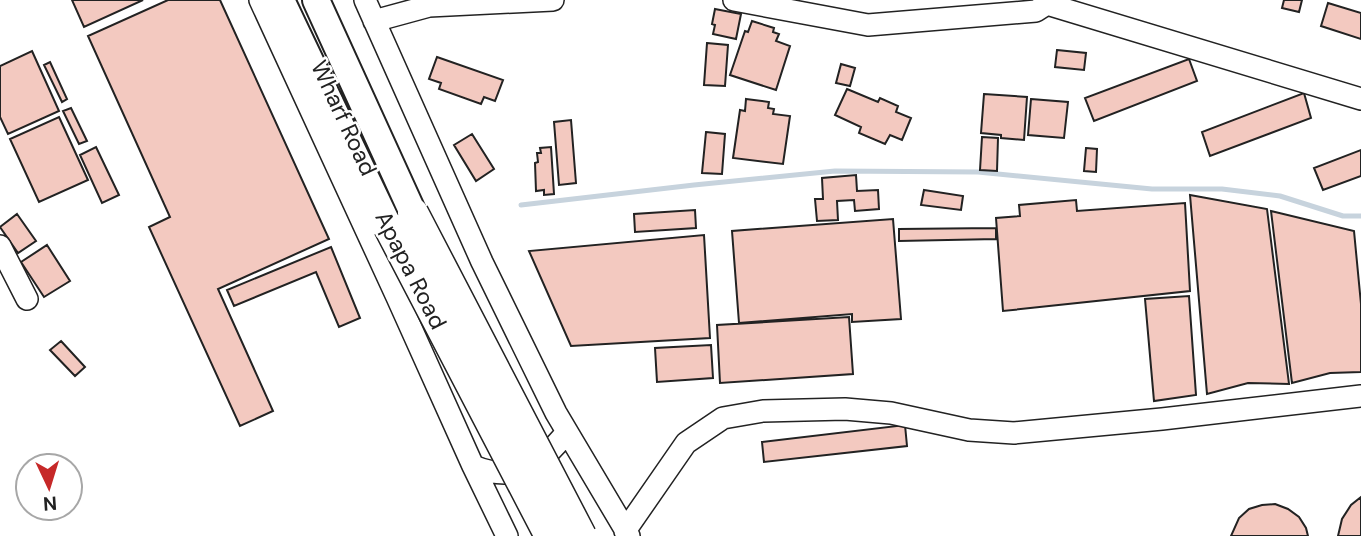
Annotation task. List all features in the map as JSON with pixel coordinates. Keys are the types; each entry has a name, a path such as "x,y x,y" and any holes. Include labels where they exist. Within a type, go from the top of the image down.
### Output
{"highway":[{"name":"Apapa Road","path":"401,220 551,536"},
{"name":"Apapa Road","path":"401,220 581,536"}],"main road":[{"name":"Apapa Road","path":"281,0 401,220"},
{"name":"Apapa Road","path":"316,0 401,220"}],"street":[{"name":"Wharf Road","path":"260,0 507,536"},
{"path":"365,0 482,262 567,432 627,533 686,443 723,418 763,411 891,412 969,430 1014,433 1361,396"},
{"path":"374,21 429,6 553,0"},
{"path":"734,0 868,26 1036,11 1048,2 1361,99"},
{"path":"0,246 27,299"},
{"path":"473,466 492,474 508,475 528,468 550,453 567,432"}],"building":[{"path":"72,0 143,0 84,27"},
{"path":"168,0 220,0 329,239 218,289 273,411 240,426 149,227 170,217 88,36"},
{"path":"1284,0 1302,0 1299,12 1282,8"},
{"path":"1328,3 1361,13 1361,39 1321,26"},
{"path":"715,9 741,14 736,39 713,34"},
{"path":"752,21 774,28 773,32 779,34 776,41 790,46 776,90 730,75 745,31 748,32"},
{"path":"707,43 728,45 725,86 704,85"},
{"path":"1057,50 1086,53 1084,70 1055,67"},
{"path":"32,51 59,111 8,134 0,117 0,66"},
{"path":"437,57 503,80 495,101 484,97 481,104 439,89 441,83 429,79"},
{"path":"1189,59 1197,81 1094,121 1085,98"},
{"path":"50,62 67,99 62,102 44,65"},
{"path":"841,64 855,68 850,86 836,83"},
{"path":"847,89 878,102 880,98 898,106 896,112 911,118 902,140 890,135 885,144 859,133 861,127 835,115"},
{"path":"1304,93 1311,118 1210,156 1202,132"},
{"path":"984,94 1027,97 1024,140 981,133"},
{"path":"746,99 769,102 768,108 774,109 773,114 790,116 783,164 733,158 740,110 745,111"},
{"path":"1031,99 1068,102 1064,138 1028,135"},
{"path":"71,108 87,141 79,144 63,111"},
{"path":"59,117 88,180 39,202 10,139"},
{"path":"571,120 576,183 559,185 554,122"},
{"path":"706,132 725,134 722,174 702,173"},
{"path":"472,134 494,169 476,181 454,145"},
{"path":"982,137 998,138 997,171 980,170"},
{"path":"96,147 119,195 102,203 80,155"},
{"path":"551,147 554,194 544,195 544,190 536,191 535,163 538,162 537,153 541,153 540,148"},
{"path":"1086,148 1097,149 1096,172 1084,171"},
{"path":"1361,150 1361,176 1323,190 1314,168"},
{"path":"856,175 857,191 878,190 879,209 855,211 854,200 837,201 838,220 817,221 815,199 823,199 822,178"},
{"path":"924,190 963,196 961,210 921,205"},
{"path":"1190,195 1267,209 1289,384 1248,383 1207,394"},
{"path":"1076,200 1077,211 1185,203 1190,291 1003,311 996,218 1020,216 1019,205"},
{"path":"695,210 696,228 635,232 634,214"},
{"path":"1271,211 1354,231 1361,304 1361,372 1330,373 1292,383"},
{"path":"17,214 36,241 18,253 0,227"},
{"path":"893,219 901,319 852,322 852,314 739,323 732,231"},
{"path":"996,228 996,239 899,241 899,229"},
{"path":"704,235 710,338 571,346 529,251"},
{"path":"47,245 70,281 44,297 21,262"},
{"path":"331,247 360,318 339,327 316,272 234,306 227,290"},
{"path":"1189,296 1196,395 1154,401 1145,299"},
{"path":"849,317 853,374 720,383 717,325"},
{"path":"61,341 85,367 75,376 50,350"},
{"path":"711,345 713,378 657,382 655,348"},
{"path":"905,425 907,446 764,462 762,442"},
{"path":"1361,497 1361,536 1338,536 1342,519 1351,505"},
{"path":"1275,504 1299,517 1308,536 1231,536 1239,518 1249,509"}],"waterway":[{"path":"521,205 835,171 978,172 1152,189 1222,189 1280,196 1343,216 1361,216"}]}
